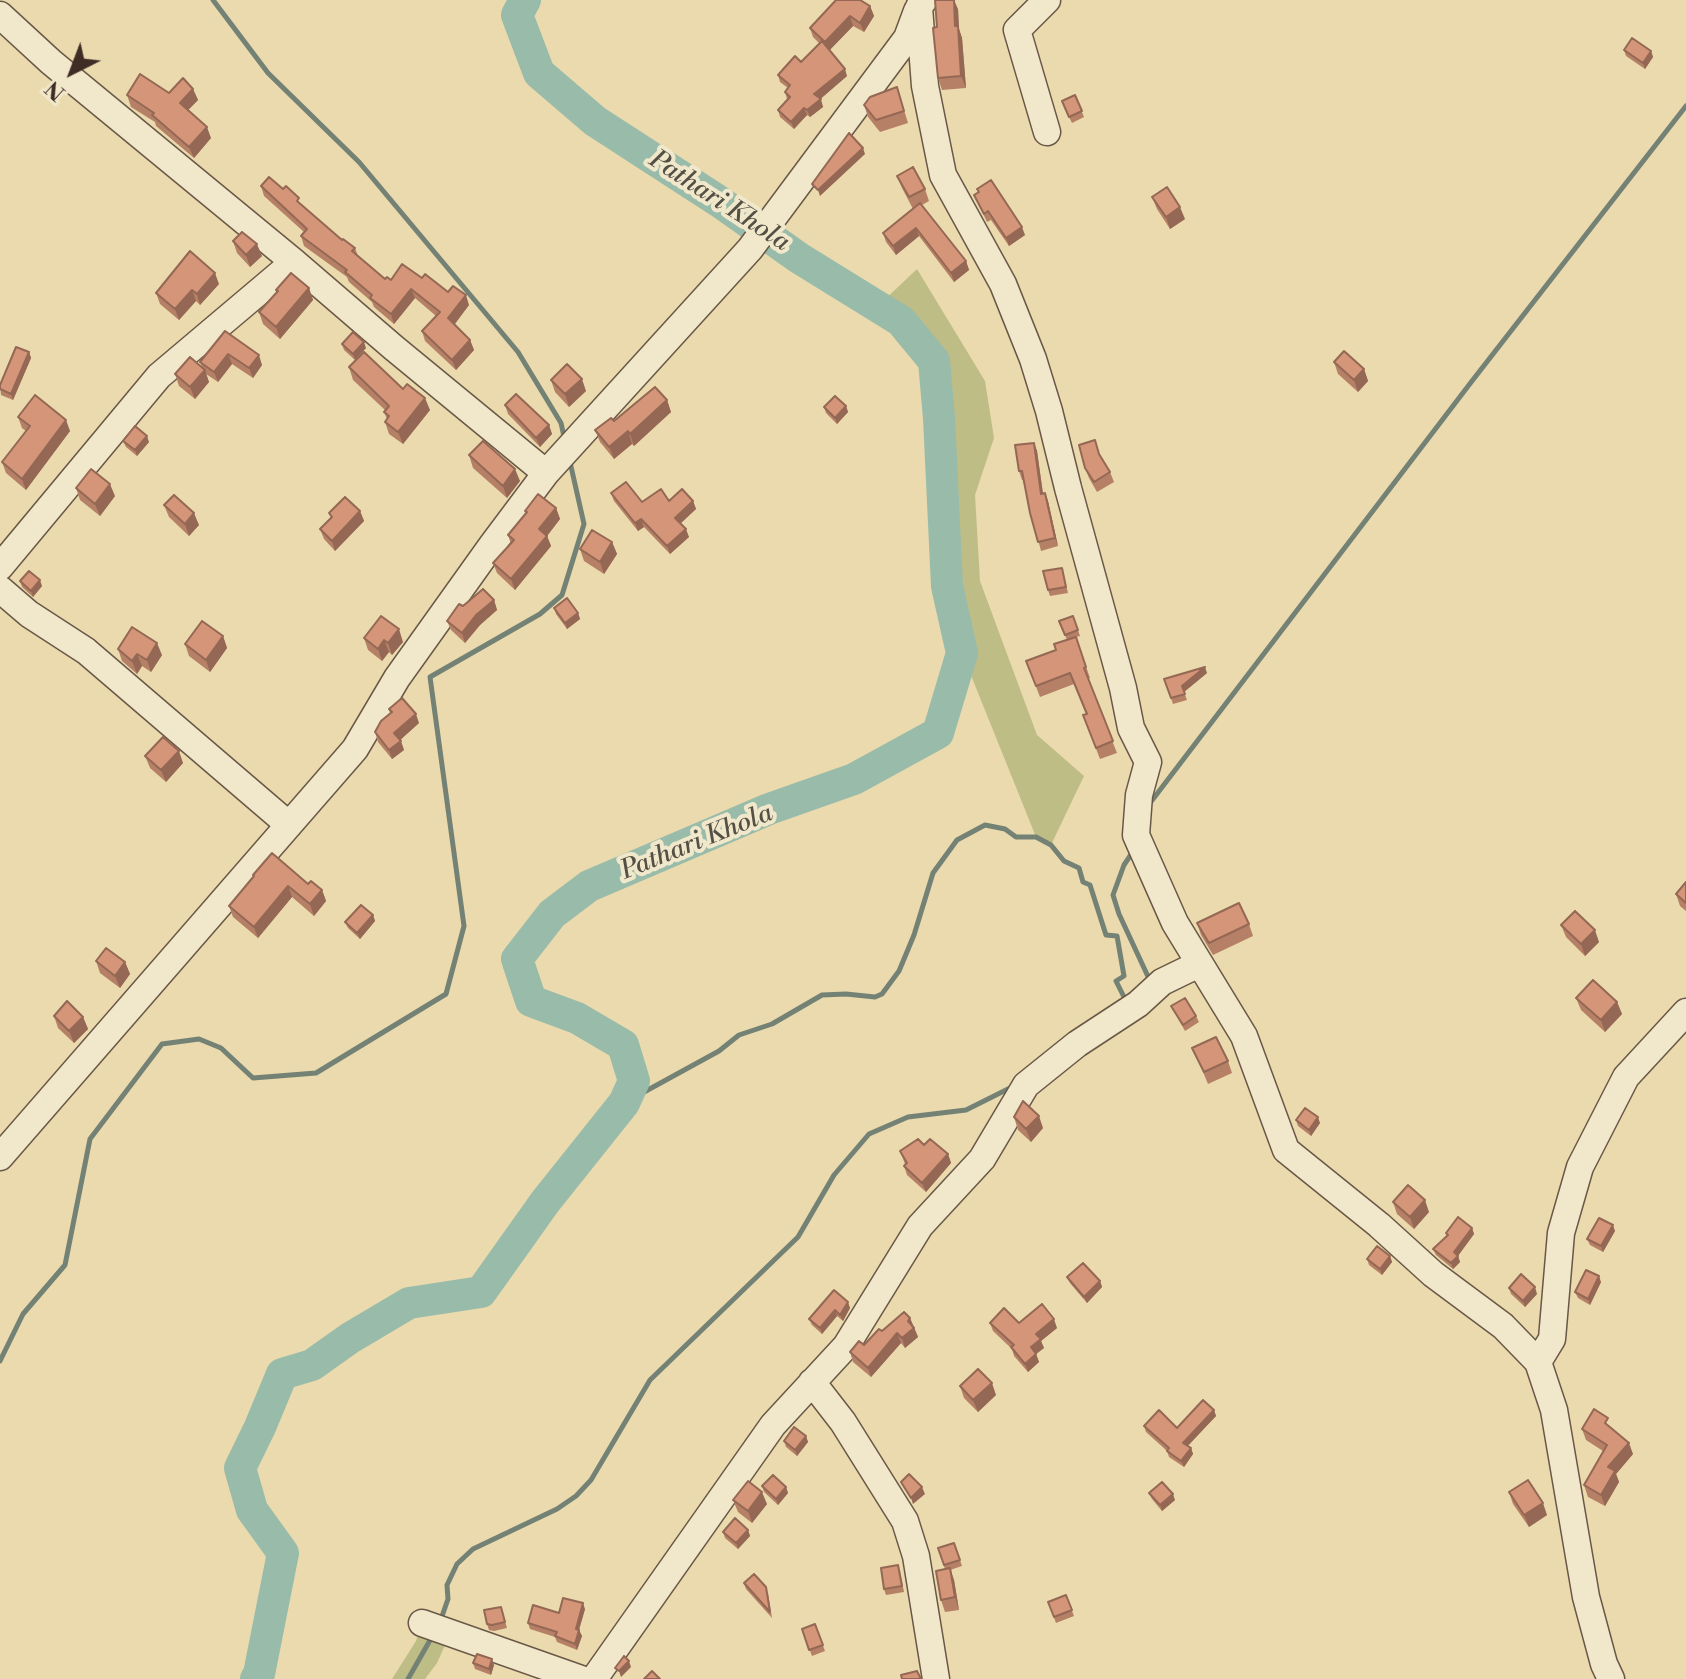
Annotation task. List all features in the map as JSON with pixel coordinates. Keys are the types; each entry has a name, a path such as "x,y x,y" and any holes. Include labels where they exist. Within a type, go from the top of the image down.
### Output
{"street":[{"path":"1047,0 1017,30 1047,132"},
{"path":"0,1157 355,749 397,678 546,473 750,249 907,38 920,2"},
{"path":"920,2 925,86 943,175 1003,284 1033,359 1123,688 1131,728 1148,762 1139,795 1136,835 1175,923 1244,1036 1286,1150 1379,1225 1433,1274 1503,1326 1538,1362 1554,1410 1586,1597 1611,1679"},
{"path":"0,15 51,62 546,473"},
{"path":"0,567 159,376 294,262"},
{"path":"0,589 29,614 86,651 289,825"},
{"path":"594,1679 773,1425 846,1346 920,1226 982,1159 1026,1085 1077,1044 1138,1004 1162,982 1199,964"},
{"path":"1538,1362 1552,1339 1561,1233 1580,1167 1626,1077 1686,1012"},
{"path":"812,1382 843,1422 905,1521 916,1556 936,1679"},
{"path":"422,1623 581,1679"}],"shaded area":[{"path":"917,269 985,381 994,438 975,495 980,581 1037,735 1084,776 1051,845 1036,837 962,653 947,586 934,361 901,321 878,306"},
{"path":"422,1623 450,1634 437,1663 425,1679 392,1679 416,1641"}],"building":[{"path":"836,0 860,0 870,6 860,23 850,16 825,42 810,28"},
{"path":"935,0 954,0 961,76 938,78 933,28 937,27"},
{"path":"1632,38 1651,51 1643,63 1624,50"},
{"path":"822,41 845,69 814,94 821,99 807,110 804,108 791,122 778,110 790,97 785,92 790,85 778,75 795,56 801,62"},
{"path":"140,74 169,93 183,78 193,89 180,103 207,127 189,147 152,115 154,113 127,95"},
{"path":"897,87 904,111 876,120 864,105 870,97"},
{"path":"1075,95 1082,111 1069,117 1062,101"},
{"path":"849,133 863,148 818,190 812,184"},
{"path":"913,167 925,189 909,197 897,176"},
{"path":"269,177 283,189 286,186 299,198 297,201 355,248 352,251 385,279 391,280 402,264 422,278 425,274 448,292 453,286 466,295 448,318 470,340 452,360 422,331 440,312 411,289 391,314 370,298 372,295 345,272 347,270 301,236 307,229 261,186"},
{"path":"991,180 1022,227 1006,238 988,211 984,214 974,195 979,192 977,189"},
{"path":"1167,187 1180,207 1166,217 1152,197"},
{"path":"920,203 966,261 951,273 916,228 893,246 883,233"},
{"path":"242,232 257,244 246,255 233,241"},
{"path":"190,251 215,273 197,294 192,290 175,309 156,293"},
{"path":"291,273 309,288 276,327 259,312"},
{"path":"225,331 259,355 249,368 228,354 214,372 200,362"},
{"path":"353,332 364,342 353,354 342,344"},
{"path":"16,347 29,352 11,394 0,389 0,385"},
{"path":"1344,351 1364,369 1354,380 1334,362"},
{"path":"364,352 403,389 407,384 425,398 398,432 385,422 389,416 384,412 389,406 349,367"},
{"path":"190,357 205,370 190,387 175,374"},
{"path":"567,364 582,379 565,394 551,380"},
{"path":"655,387 667,400 630,434 628,431 609,447 595,430 611,418 614,421"},
{"path":"516,394 549,425 536,438 505,405"},
{"path":"35,395 66,420 22,479 2,462 30,426 18,417"},
{"path":"835,396 846,406 835,418 824,407"},
{"path":"135,426 147,436 135,450 123,441"},
{"path":"1095,440 1110,472 1094,482 1085,468 1079,445"},
{"path":"483,441 515,469 503,486 469,455"},
{"path":"1034,443 1041,494 1045,493 1055,538 1038,542 1015,445"},
{"path":"91,469 110,484 95,504 76,488"},
{"path":"626,482 642,502 661,489 669,501 682,489 693,501 675,518 686,529 667,546 641,519 635,523 611,493"},
{"path":"538,494 556,508 539,529 547,536 511,579 493,563 514,540 508,535"},
{"path":"174,495 194,513 185,524 164,505"},
{"path":"345,497 360,511 332,541 320,529 332,517 329,513"},
{"path":"592,530 612,542 600,562 580,549"},
{"path":"1062,568 1066,587 1048,590 1043,571"},
{"path":"29,571 40,580 31,591 20,581"},
{"path":"483,589 494,600 476,615 462,633 447,621 459,604 463,606"},
{"path":"567,598 578,613 565,623 554,608"},
{"path":"381,616 399,629 388,643 384,640 378,649 364,638"},
{"path":"1073,616 1078,630 1065,635 1059,621"},
{"path":"202,621 223,636 206,660 185,644"},
{"path":"132,627 157,643 147,660 137,654 132,661 118,649"},
{"path":"1076,637 1084,668 1113,741 1096,748 1083,715 1087,714 1070,673 1036,686 1026,661 1056,650 1054,644"},
{"path":"1205,667 1182,686 1185,694 1171,698 1164,679"},
{"path":"402,698 416,714 394,733 401,741 389,750 375,732 381,721 392,712 389,709"},
{"path":"163,737 179,751 161,770 145,756"},
{"path":"272,853 308,884 311,881 322,890 310,904 288,886 254,927 229,906"},
{"path":"1686,882 1686,903 1676,894"},
{"path":"1239,903 1249,924 1209,943 1197,923"},
{"path":"361,905 373,915 357,933 345,922"},
{"path":"1575,911 1595,930 1581,944 1561,925"},
{"path":"106,948 125,962 115,976 96,961"},
{"path":"1593,980 1617,1002 1601,1020 1576,998"},
{"path":"1185,998 1196,1016 1183,1025 1171,1006"},
{"path":"67,1001 83,1017 69,1031 54,1016"},
{"path":"1216,1037 1228,1061 1204,1072 1192,1048"},
{"path":"1023,1101 1039,1116 1026,1129 1014,1117"},
{"path":"1305,1108 1318,1117 1309,1130 1296,1120"},
{"path":"918,1139 924,1145 930,1139 948,1154 922,1183 904,1166 907,1163 900,1151"},
{"path":"1408,1185 1425,1200 1410,1217 1393,1202"},
{"path":"1458,1217 1472,1228 1454,1252 1458,1256 1451,1263 1433,1249 1448,1235 1446,1233"},
{"path":"1599,1218 1613,1225 1601,1246 1587,1239"},
{"path":"1377,1246 1390,1256 1380,1269 1367,1259"},
{"path":"1083,1263 1100,1281 1084,1297 1067,1277"},
{"path":"1586,1270 1599,1276 1588,1299 1575,1292"},
{"path":"1521,1274 1535,1287 1523,1301 1509,1288"},
{"path":"834,1290 848,1302 840,1315 835,1310 820,1328 809,1319"},
{"path":"1042,1304 1054,1319 1036,1334 1041,1339 1031,1347 1036,1354 1025,1364 1011,1347 1014,1345 990,1323 1004,1308 1019,1323"},
{"path":"904,1312 914,1328 902,1338 897,1333 868,1368 850,1352 859,1341 864,1345 879,1329 882,1331"},
{"path":"978,1369 992,1383 973,1400 960,1386"},
{"path":"1203,1400 1214,1410 1183,1443 1191,1448 1181,1461 1144,1426 1159,1410 1177,1428"},
{"path":"1594,1409 1608,1418 1605,1423 1629,1443 1608,1467 1615,1471 1601,1495 1584,1485 1607,1445 1582,1429"},
{"path":"794,1427 806,1436 795,1450 784,1441"},
{"path":"909,1474 922,1487 911,1498 901,1482"},
{"path":"773,1475 786,1487 776,1499 762,1486"},
{"path":"1528,1480 1543,1503 1524,1515 1509,1492"},
{"path":"748,1481 762,1492 748,1511 733,1500"},
{"path":"1162,1482 1173,1494 1160,1505 1149,1493"},
{"path":"735,1518 748,1530 736,1543 723,1532"},
{"path":"954,1543 960,1560 944,1565 938,1548"},
{"path":"898,1565 902,1586 884,1589 881,1568"},
{"path":"950,1568 955,1597 941,1600 936,1571"},
{"path":"754,1574 766,1587 770,1612 744,1583"},
{"path":"1066,1595 1072,1610 1054,1617 1048,1602"},
{"path":"563,1598 583,1603 575,1644 555,1636 557,1632 528,1623 533,1605 559,1613"},
{"path":"501,1607 505,1622 487,1624 484,1610"},
{"path":"815,1624 823,1645 809,1650 802,1629"},
{"path":"477,1654 492,1659 489,1669 473,1663"},
{"path":"624,1656 629,1661 619,1671 615,1668"},
{"path":"652,1671 660,1679 644,1679"},
{"path":"917,1671 921,1679 902,1679 901,1675"}],"waterway":[{"path":"213,0 268,73 359,162 518,352 561,423 565,441"},
{"name":"Pathari Khola","path":"256,1679 283,1553 252,1510 240,1468 282,1374 312,1365 409,1303 481,1292 545,1202 624,1103 634,1081 623,1045 577,1018 531,1001 517,959 552,914 589,886 769,809 854,779 938,733 962,653 947,586 934,361 901,321 799,258 720,202 595,121 539,73 517,15 525,0"},
{"path":"1150,803 1686,106"},
{"path":"0,1361 23,1314 65,1265 90,1139 162,1044 199,1039 221,1048 253,1078 316,1073 446,994 464,926 430,677 540,614 562,595 584,524 570,462"},
{"path":"624,1103 719,1051 739,1035 772,1024 822,995 875,997 882,994 899,971 933,873 957,840 985,825 1005,829 1016,837 1035,837"},
{"path":"1036,837 1051,845 1064,861 1079,868 1083,882 1090,885 1106,935 1117,936 1124,976 1116,981 1127,1003"},
{"path":"1134,850 1124,865 1113,895 1151,983"},
{"path":"440,1622 448,1599 447,1585 457,1564 473,1549 557,1509 576,1496 591,1480 650,1380 798,1237 834,1175 869,1134 908,1117 966,1110 1012,1087"},
{"path":"408,1679 433,1635"}]}
